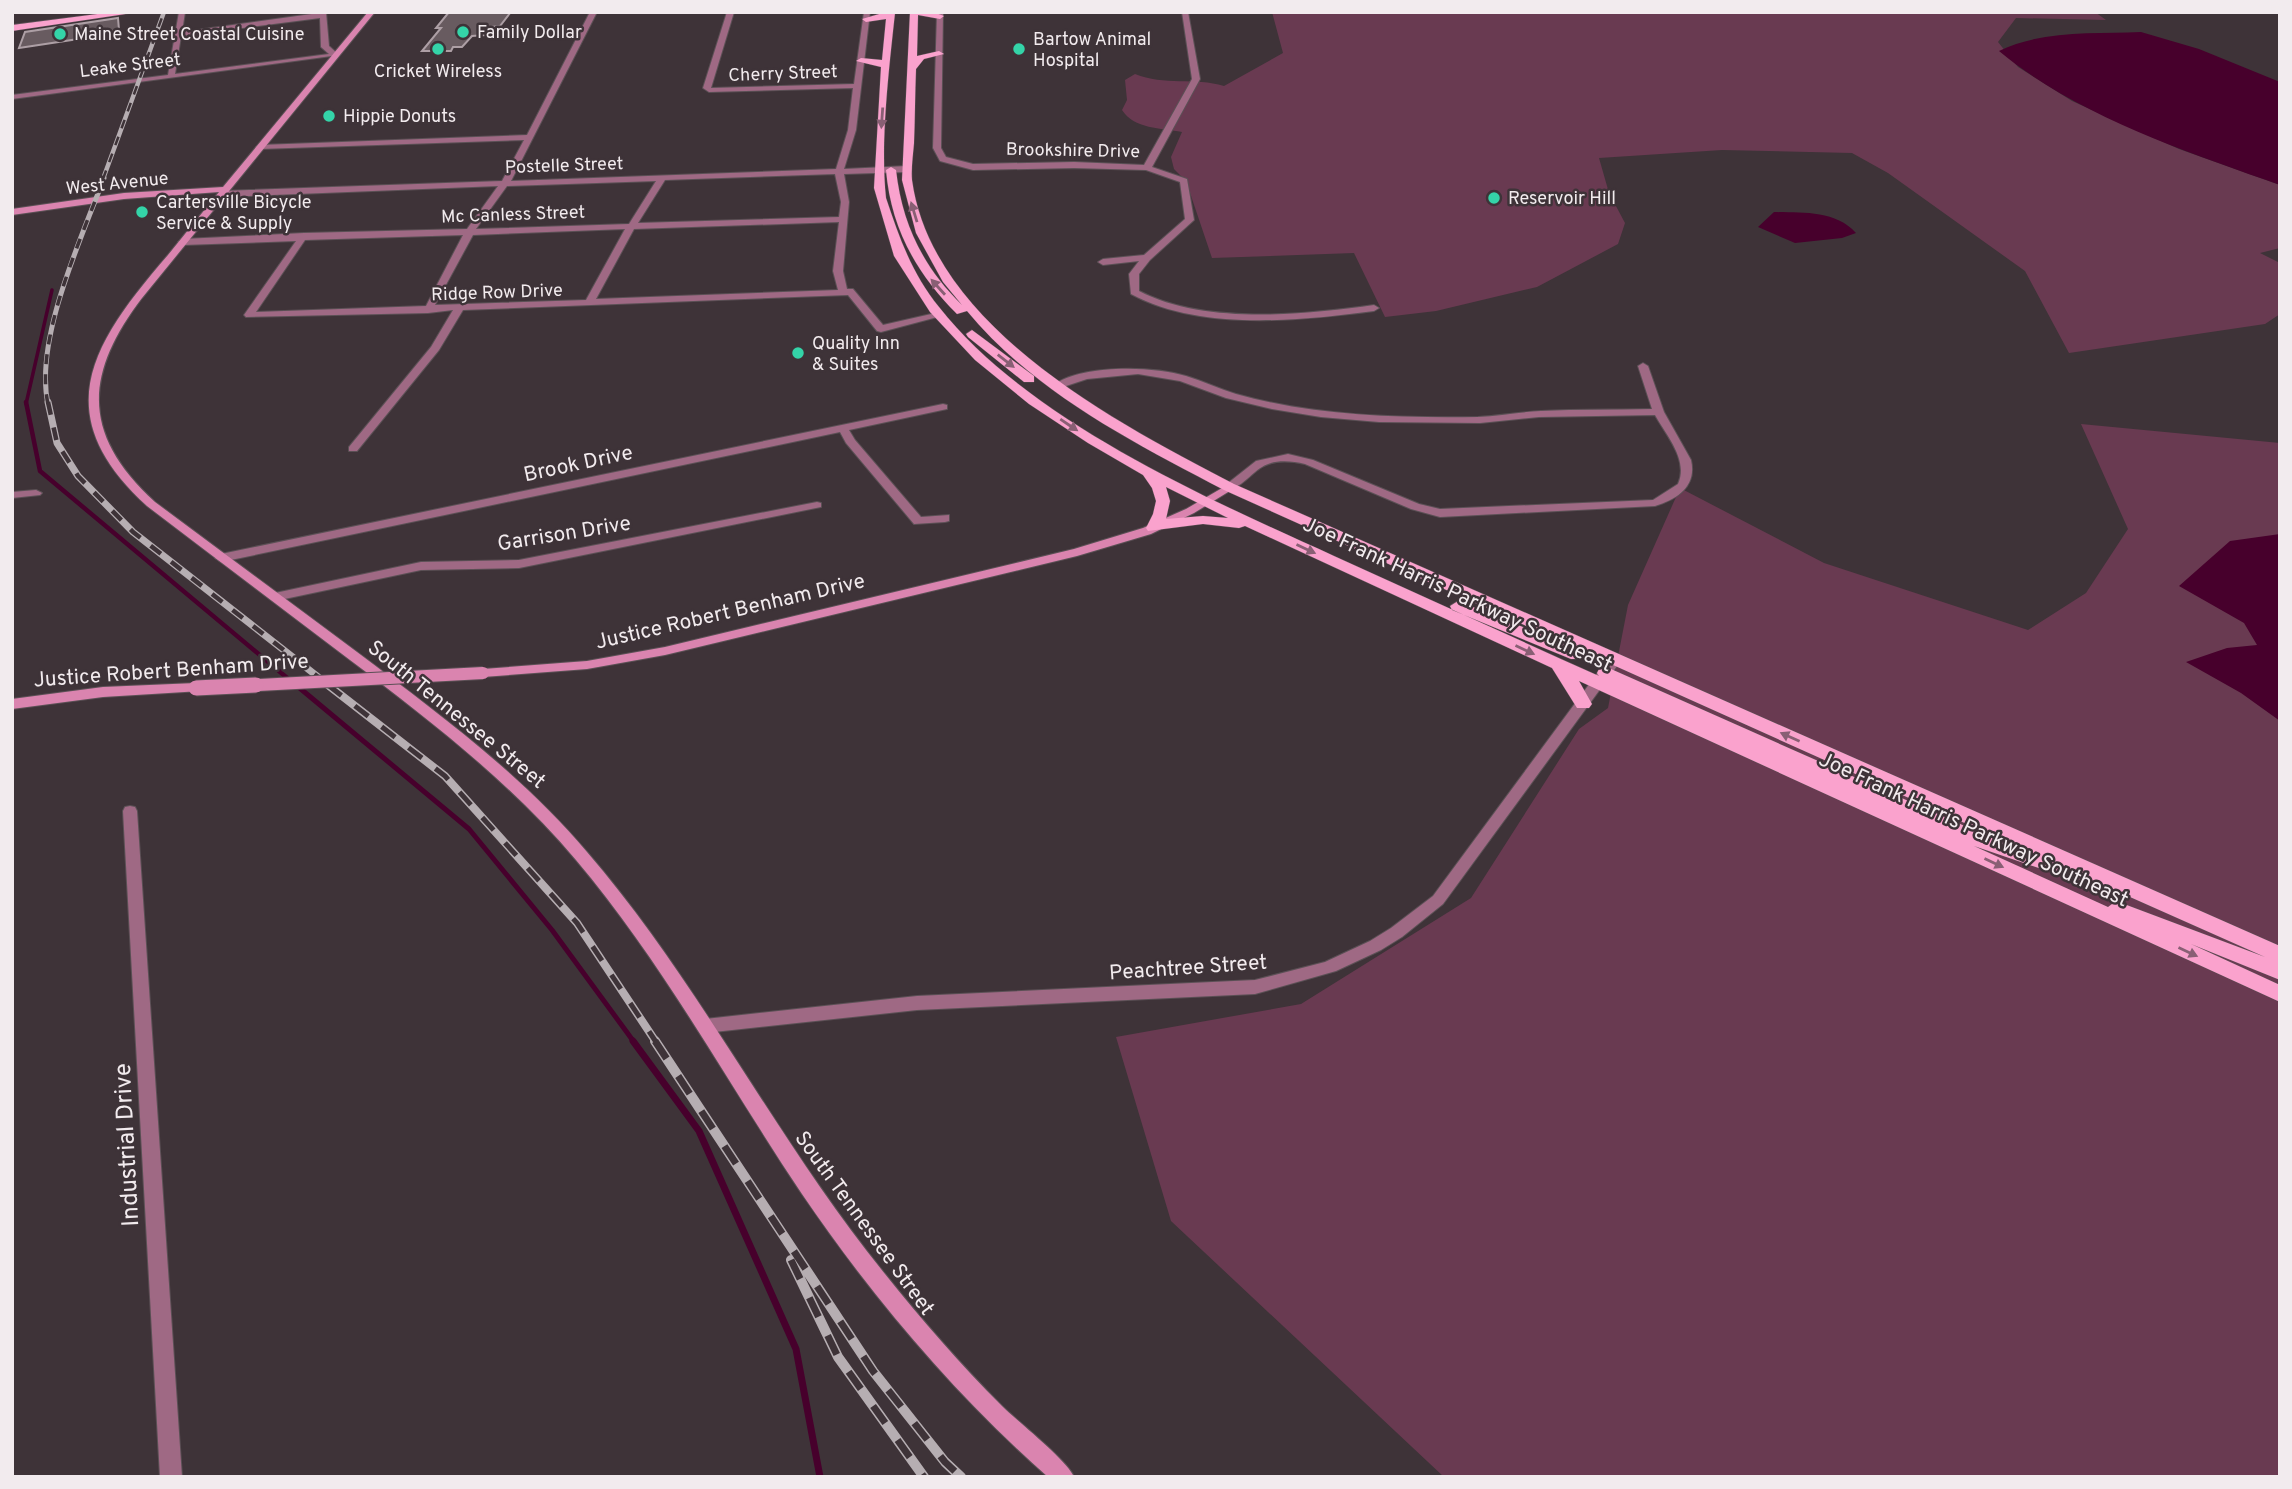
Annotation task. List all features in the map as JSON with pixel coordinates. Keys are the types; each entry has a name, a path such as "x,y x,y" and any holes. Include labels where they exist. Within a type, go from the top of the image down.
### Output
{"main road":[{"path":"12,28 135,12"},
{"name":"South Tennessee Street","path":"372,12 183,242 111,337 96,379 95,417 103,444 128,483 221,558 441,723 498,770 555,826 602,881 705,1026 816,1198 921,1336 975,1394 1064,1477"},
{"path":"867,16 881,18 891,13"},
{"path":"891,13 887,50 891,67"},
{"path":"914,13 940,14"},
{"name":"Joe Frank Harris Parkway Southeast","path":"914,13 911,69 884,212 916,282 937,310 977,354 1034,401 1087,437 1147,472 1217,495 1363,556 1424,574 1606,671 2059,893 2280,994"},
{"path":"911,69 920,57 939,54"},
{"path":"861,61 877,61 891,67"},
{"name":"Joe Frank Harris Parkway Southeast","path":"891,67 893,170 897,213 923,270 966,316 990,330 1057,386 1147,444 1266,531 1552,663 1606,671 1996,848 2144,894 2280,955"},
{"path":"893,170 895,156"},
{"name":"West Avenue","path":"12,212 124,196 224,191"},
{"path":"937,310 945,310 1036,384 1094,424 1196,482 1217,487 1217,495"},
{"path":"1147,472 1157,482 1164,499 1164,511 1157,526"},
{"name":"Justice Robert Benham Drive","path":"12,704 103,692 483,673 587,665 665,651 1077,552 1157,526 1217,495"},
{"path":"1157,526 1212,520 1266,531"},
{"path":"1345,567 1438,598 1606,671"},
{"path":"1552,663 1570,679 1583,704"},
{"path":"2059,893 2141,917 2280,972"}],"street":[{"path":"171,76 182,12"},
{"path":"428,310 471,231 506,183 594,12"},
{"name":"Cherry Street","path":"731,12 707,88 709,90 859,86"},
{"path":"1147,168 1196,79 1185,12"},
{"path":"180,34 323,14 325,47 335,55"},
{"path":"939,54 940,14"},
{"path":"867,16 852,130 839,172 845,202 838,271 843,293 850,291 881,329 937,310"},
{"name":"Brookshire Drive","path":"939,54 937,148 946,160 973,167 1074,165 1147,168 1184,181 1190,220 1147,258 1134,274 1134,292 1156,305 1179,310 1268,315 1340,314 1374,308"},
{"name":"Leake Street","path":"12,96 335,55"},
{"path":"260,147 530,137"},
{"name":"Postelle Street","path":"224,191 893,170"},
{"path":"589,303 631,227 663,177"},
{"name":"Mc Canless Street","path":"183,242 844,219"},
{"name":"Ridge Row Drive","path":"304,236 249,315 458,310 843,293"},
{"path":"1103,262 1147,258"},
{"path":"353,449 435,348 458,310"},
{"path":"1217,495 1260,463 1287,457 1309,462 1415,507 1440,513 1643,504 1666,498 1685,484 1688,474 1681,453 1659,412 1643,366"},
{"path":"1057,386 1086,376 1138,371 1182,377 1230,396 1272,406 1379,419 1480,420 1539,414 1659,412"},
{"name":"Brook Drive","path":"221,558 943,407"},
{"path":"843,428 850,441 918,522 945,518"},
{"path":"12,495 36,493"},
{"name":"Garrison Drive","path":"275,597 421,566 519,564 817,505"},
{"name":"Peachtree Street","path":"705,1026 917,1003 1255,987 1290,980 1341,963 1406,929 1438,900 1606,671"},
{"name":"Industrial Drive","path":"130,811 171,1477"}],"shaded area":[{"path":"1272,12 2095,12 2106,20 2016,18 1998,42 2018,67 2072,101 2179,149 2280,185 2280,248 2260,253 2280,263 2280,314 2265,324 2069,353 2025,271 1888,173 1852,153 1722,150 1599,158 1609,193 1625,223 1618,244 1537,287 1436,311 1385,317 1354,253 1212,258 1186,181 1174,169 1171,157 1182,132 1141,124 1133,121 1122,110 1127,100 1125,80 1135,74 1157,80 1224,86 1283,53"},
{"path":"2141,32 2199,49 2280,82 2280,185 2170,145 2097,113 2029,74 1999,51 2050,36"},
{"path":"1774,212 1818,214 1838,220 1856,233 1842,238 1795,243 1758,227"},
{"path":"2081,424 2280,443 2280,1477 1444,1477 1171,1221 1116,1037 1301,1004 1471,898 1579,729 1608,708 1628,605 1680,488 1824,563 2028,630 2086,593 2128,529"},
{"path":"2280,534 2280,721 2241,693 2186,662 2227,648 2257,645 2244,623 2179,586 2230,541"}],"building":[{"path":"449,12 510,13 500,26 492,27 486,35 472,36 462,47 453,47 451,51 422,51 441,28 436,28"},
{"path":"118,18 119,30 112,31 111,34 19,48 25,32"}],"waterway":[{"path":"26,403 52,290"},
{"path":"26,403 40,471 298,687"},
{"path":"296,685 469,829 552,930 634,1042"},
{"path":"633,1041 699,1131 796,1349 820,1477"}],"railway":[{"path":"103,179 164,12"},
{"path":"48,404 45,378 54,320 72,259 104,178"},
{"path":"48,402 57,443 78,476 133,532 331,687"},
{"path":"328,685 445,776 577,923 656,1042"},
{"path":"655,1041 873,1371 945,1462 961,1477"},
{"path":"791,1260 838,1357 924,1477"}],"place":[{"name":"Family Dollar","path":"463,32"},
{"name":"Maine Street Coastal Cuisine","path":"60,34"},
{"name":"Cricket Wireless","path":"438,49"},
{"name":"Bartow Animal Hospital","path":"1019,49"},
{"name":"Hippie Donuts","path":"329,116"},
{"name":"Reservoir Hill","path":"1494,198"},
{"name":"Cartersville Bicycle Service & Supply","path":"142,212"},
{"name":"Quality Inn & Suites","path":"798,353"}]}
